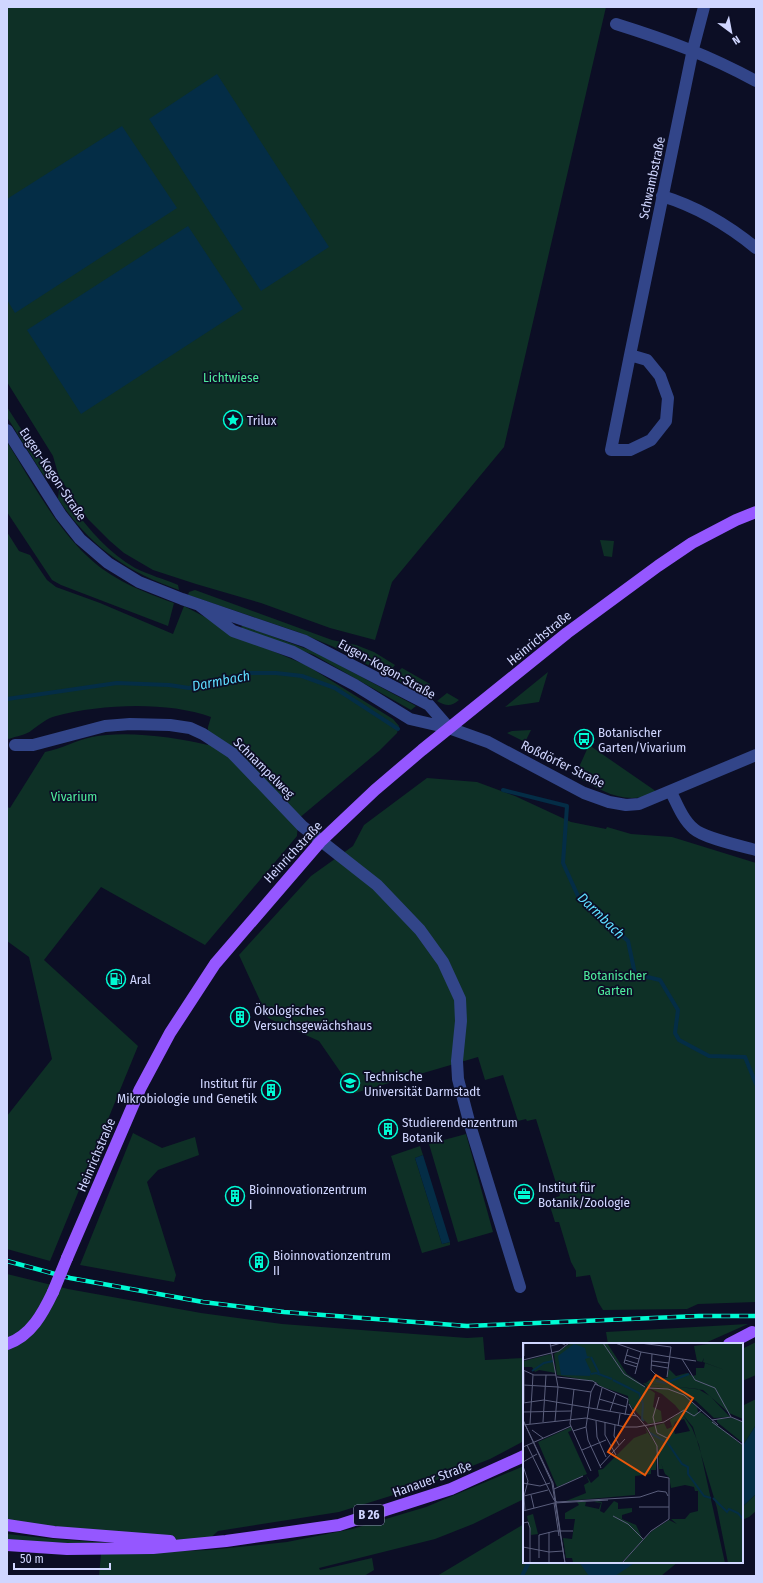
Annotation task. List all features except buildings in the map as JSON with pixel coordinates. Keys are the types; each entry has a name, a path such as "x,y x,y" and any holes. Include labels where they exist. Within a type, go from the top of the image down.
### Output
{"main road":[{"name":"Heinrichstraße","path":"7,1344 19,1337 36,1322 53,1292 140,1089 157,1054 194,994 229,946 320,842 375,790 545,649 658,566 692,543 736,520 756,512"},
{"path":"731,1343 752,1332"},
{"name":"Hanauer Straße","path":"205,1543 339,1525 451,1490 523,1456"},
{"name":"B 26","path":"7,1524 54,1532 205,1543"},
{"name":"B 26","path":"7,1545 107,1549 153,1548 205,1543"}],"street":[{"name":"Schwambstraße","path":"630,355 647,360 660,376 668,398 666,421 651,440 630,450 611,450 616,423 662,196 693,50 704,7"},
{"path":"616,24 693,50 715,59 756,81"},
{"path":"662,196 686,205 756,248"},
{"name":"Eugen-Kogon-Straße","path":"7,430 61,515 80,539 108,563 140,582 199,605 306,641 429,705 449,728"},
{"name":"Eugen-Kogon-Straße","path":"199,605 233,631 293,652 355,684 410,720 449,728"},
{"name":"Schnampelweg","path":"15,745 33,745 105,726 130,724 170,725 190,728 216,741 232,753 302,826 320,842 377,885 420,930 444,962 461,1004 458,1079 470,1125 520,1287"},
{"name":"Roßdörfer Straße","path":"449,728 488,742 584,792 609,802 626,805 639,804 671,792 756,755"},
{"path":"671,792 685,817 694,829 702,834 756,850"}],"green space":[{"name":"Lichtwiese","path":"7,7 606,7 504,447 392,582 375,640 330,628 261,603 153,570 124,553 110,541 88,519 59,477 53,456 7,382"},
{"path":"7,407 53,479 45,478 7,417"},
{"path":"7,442 63,529 74,543 95,564 127,584 174,603 168,626 61,585 52,580 7,512"},
{"path":"59,489 93,533 112,552 135,568 178,585 179,590 142,574 110,555 70,516 58,499"},
{"name":"Vivarium","path":"7,532 19,551 30,555 47,580 56,587 100,603 173,634 184,606 258,645 306,665 393,719 399,726 397,733 379,751 298,819 297,836 205,945 101,887 44,960 138,1046 50,1261 7,1249 7,1116 52,1059 29,957 7,941 7,807 10,808 45,752 86,738 119,734 150,735 181,739 208,745 208,727 211,717 175,708 154,706 93,709 53,717 43,722 30,732 9,739 7,738"},
{"path":"600,540 614,541 612,557 604,556"},
{"path":"195,590 332,640 356,645 374,652 395,665 387,675 334,647 298,632 188,595 189,592"},
{"path":"242,625 315,652 416,706 411,710 314,655 241,629"},
{"path":"402,668 430,684 431,693 427,697 392,677"},
{"path":"548,672 539,702 505,707"},
{"path":"447,693 459,700 448,705 437,701"},
{"path":"531,730 525,742 507,733 512,731"},
{"path":"589,745 657,792 635,798 624,797 605,792 575,776"},
{"name":"Botanischer Garten","path":"427,778 477,782 515,796 571,822 606,829 607,827 631,834 672,837 756,863 756,1302 698,1304 687,1309 603,1310 598,1302 590,1275 576,1277 576,1271 571,1262 559,1222 555,1222 548,1200 560,1196 536,1119 518,1121 503,1075 485,1080 478,1057 355,1093 319,1041 268,1018 239,955 311,876 353,846 364,825"},
{"path":"133,1133 162,1148 195,1137 199,1155 158,1170 147,1182 176,1275 174,1282 80,1265"},
{"path":"466,1134 493,1232 458,1242 429,1144"},
{"path":"420,1146 423,1155 415,1158 442,1244 450,1242 450,1245 422,1253 391,1156"},
{"path":"7,1274 68,1289 201,1313 282,1324 467,1338 483,1337 485,1360 523,1358 523,1442 490,1459 416,1488 339,1512 218,1531 205,1543 7,1525"},
{"path":"748,1324 705,1343 608,1343 606,1332"},
{"path":"756,1342 756,1375 743,1381 743,1348"},
{"path":"756,1399 756,1425 743,1445 743,1406"},
{"path":"523,1466 523,1499 473,1524 435,1539 319,1568 320,1570 372,1558 374,1570 364,1576 99,1576 101,1554 209,1550 287,1542 352,1529 426,1507"},
{"path":"756,1494 756,1511 743,1520 743,1506"},
{"path":"523,1525 523,1563 677,1563 661,1576 437,1576"},
{"path":"7,1534 110,1543 59,1543 7,1539"}],"water":[{"path":"217,74 329,247 261,291 149,119"},
{"path":"122,126 177,208 15,313 7,300 7,199"},
{"path":"188,226 243,309 81,414 27,330"},
{"path":"423,1155 450,1242 442,1244 415,1158"},
{"path":"756,1425 756,1494 743,1506 743,1445"},
{"path":"580,1563 634,1563 615,1576 589,1576"}],"waterway":[{"name":"Darmbach","path":"7,699 117,683 169,685 189,688 249,673 276,673 302,676 335,688 398,729"},
{"name":"Darmbach","path":"503,790 567,806 563,863 578,896 628,941 635,974 660,980 678,1010 675,1033 679,1040 709,1056 745,1057 756,1084"},
{"path":"522,1576 528,1563"}],"railway":[{"path":"7,1261 70,1278 203,1302 284,1312 467,1326 699,1316 756,1316"}],"place":[{"name":"Trilux","path":"233,420"},
{"name":"Botanischer Garten/Vivarium","path":"584,739"},
{"name":"Aral","path":"116,979"},
{"name":"Ökologisches Versuchsgewächshaus","path":"240,1017"},
{"name":"Technische Universität Darmstadt","path":"350,1083"},
{"name":"Institut für Mikrobiologie und Genetik","path":"271,1090"},
{"name":"Studierendenzentrum Botanik","path":"388,1129"},
{"name":"Institut für Botanik/Zoologie","path":"524,1194"},
{"name":"Bioinnovationzentrum I","path":"235,1196"},
{"name":"Bioinnovationzentrum II","path":"259,1262"}]}
